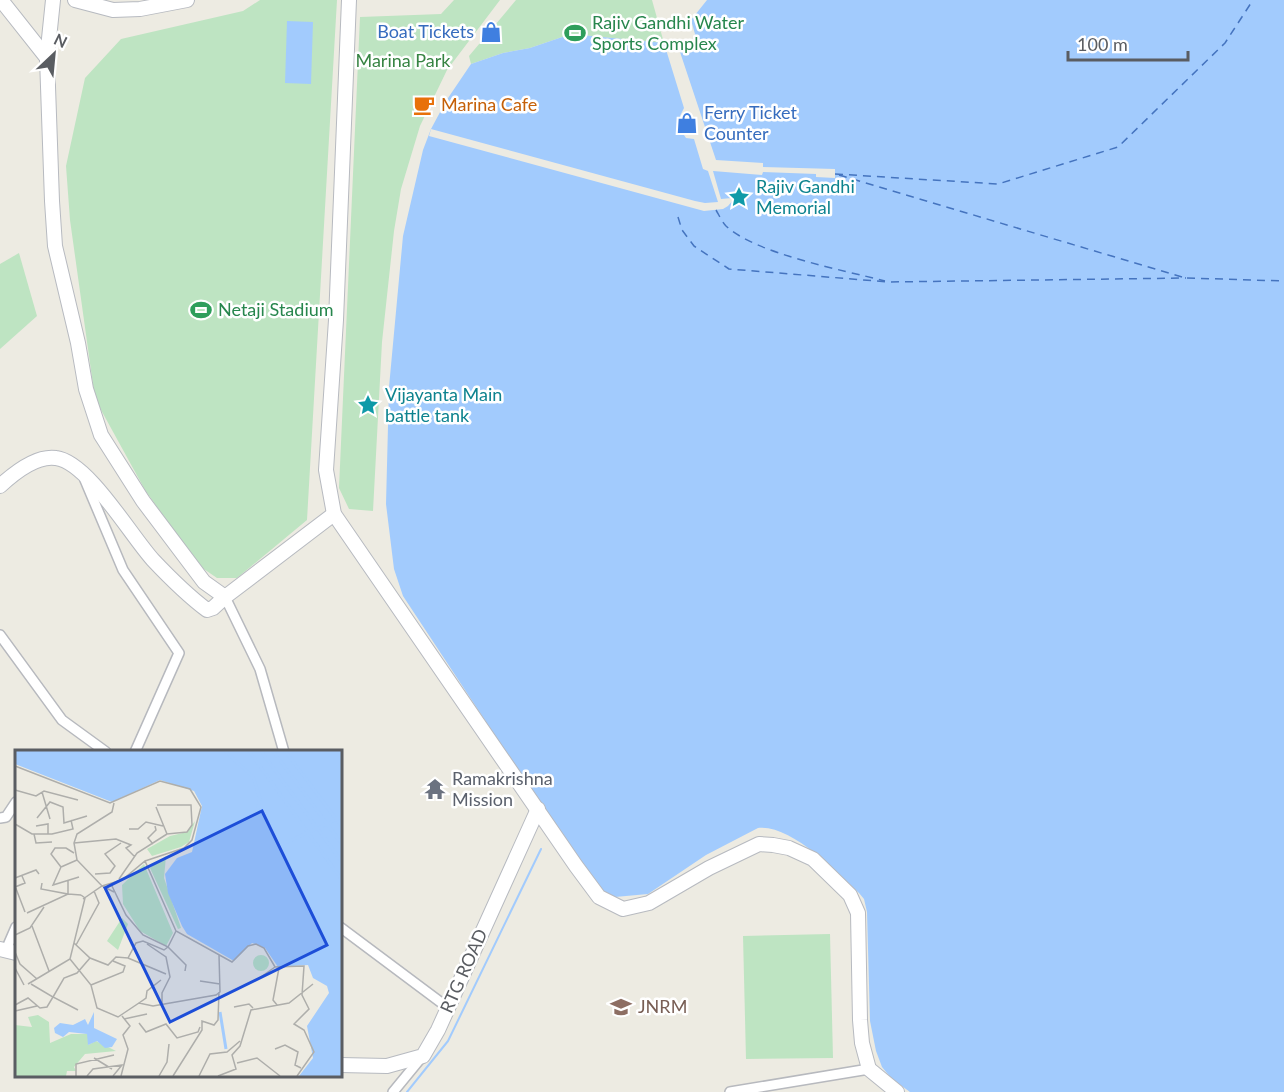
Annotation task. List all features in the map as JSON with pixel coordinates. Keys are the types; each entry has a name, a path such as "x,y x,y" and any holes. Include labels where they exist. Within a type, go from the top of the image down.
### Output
{"main road":[{"path":"1,0 47,58"},
{"path":"54,0 47,58 55,246 78,343 86,389 100,435 143,501 204,582 225,597"},
{"path":"75,0 113,10 140,9 187,0"},
{"path":"349,0 336,308 326,470 334,514 599,897 623,909 649,903 710,868 759,844 789,848 813,860 850,895 858,913 862,1044 869,1069 892,1091"},
{"path":"0,486 18,472 44,458 57,458 69,463 82,472 151,558 191,598 207,610 213,608 334,514"},
{"name":"RTG ROAD","path":"423,1056 438,1030 538,809"},
{"path":"342,1066 387,1066 423,1056"}],"street":[{"path":"82,472 123,570 179,653 136,750"},
{"path":"225,597 260,669 283,750"},
{"path":"0,635 62,720 103,750"},
{"path":"0,818 6,817 15,804"},
{"path":"342,928 447,1007"},
{"path":"8,951 15,930"},
{"path":"393,1092 423,1056"},
{"path":"730,1092 869,1069"}],"green space":[{"name":"Netaji Stadium","path":"260,0 337,0 307,520 237,578 217,578 198,565 145,490 95,399 70,220 66,166 85,78 121,39 243,11"},
{"name":"Marina Park","path":"454,0 500,0 447,70 420,126 401,189 382,342 373,511 349,509 339,488 360,17 441,14"},
{"name":"Rajiv Gandhi Water Sports Complex","path":"516,0 652,0 664,43 571,34 471,64 469,56"},
{"path":"19,253 37,316 0,349 0,264"},
{"path":"830,934 833,1058 746,1059 743,936"}],"water":[{"path":"707,0 1284,0 1284,1092 910,1092 891,1078 882,1067 876,1051 870,1021 867,912 864,899 859,893 799,841 771,829 758,828 706,855 648,894 615,897 603,892 527,784 403,596 394,569 386,504 389,387 403,236 423,150 431,129 446,101 471,64 571,34 664,43 676,40 683,47 692,44 695,34 691,20"},
{"path":"287,21 313,22 311,84 285,83"}],"pier":[{"path":"676,40 716,160 763,163 763,167 835,169 835,178 816,177 816,174 763,172 762,175 713,171 721,199 732,198 734,193 740,190 744,192 746,198 740,204 733,200 723,209 704,211 429,136 431,129 695,201 718,202 708,171 703,169 694,139 686,138 680,129 680,116 684,108 664,43"}],"waterway":[{"path":"407,1092 448,1041 541,849"}],"ferry route":[{"path":"835,174 998,184 1118,147 1225,43 1253,0"},
{"path":"839,175 1182,277"},
{"path":"716,210 726,226 758,245 801,260 885,281"},
{"path":"678,217 682,230 694,246 729,269 889,282 1186,278"},
{"path":"1187,278 1284,281"}],"place":[{"name":"Boat Tickets","path":"491,32"},
{"name":"Rajiv Gandhi Water Sports Complex","path":"575,33"},
{"name":"Marina Cafe","path":"424,105"},
{"name":"Ferry Ticket Counter","path":"687,123"},
{"name":"Rajiv Gandhi Memorial","path":"739,197"},
{"name":"Netaji Stadium","path":"201,310"},
{"name":"Vijayanta Main battle tank","path":"368,405"},
{"name":"Ramakrishna Mission","path":"435,789"},
{"name":"JNRM","path":"621,1007"}]}
